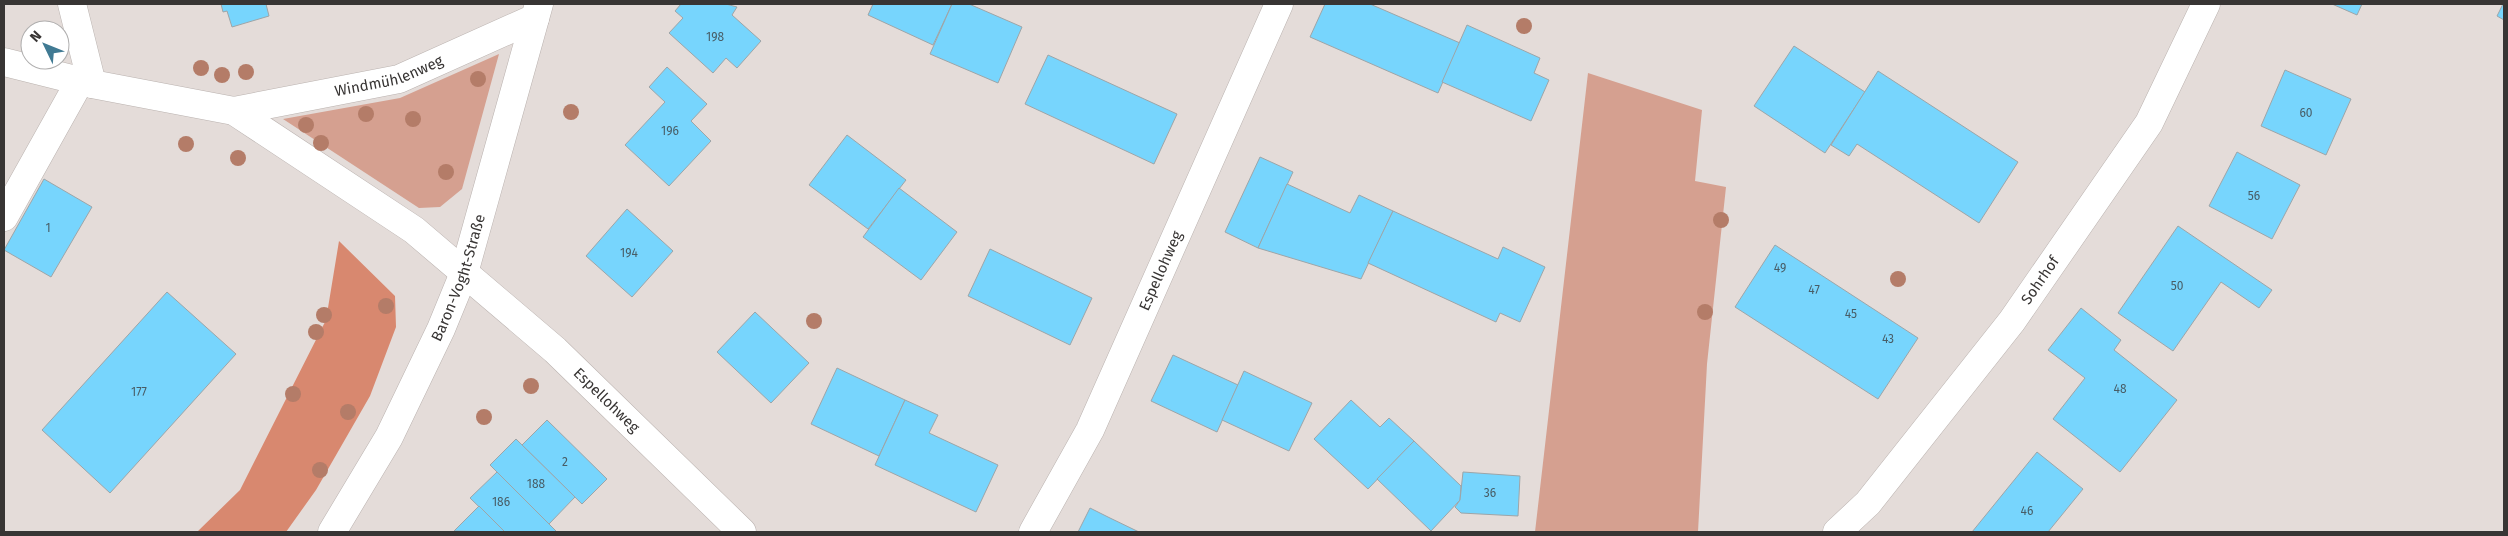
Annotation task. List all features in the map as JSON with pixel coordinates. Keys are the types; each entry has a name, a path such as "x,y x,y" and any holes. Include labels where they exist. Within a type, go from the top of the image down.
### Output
{"street":[{"path":"4,217 86,82 72,4"},
{"name":"Espellohweg","path":"1032,532 1090,430 1279,4"},
{"name":"Sohrhof","path":"1837,532 1868,503 2012,321 2149,123 2206,4"},
{"name":"Windmühlenweg","path":"4,62 86,82 234,111 399,79 537,11"},
{"name":"Baron-Voght-Straße","path":"332,532 389,437 441,329 464,273 537,11"},
{"name":"Windmühlenweg","path":"234,111 414,230 464,273"},
{"name":"Espellohweg","path":"464,273 555,350 742,532"}],"shaded area":[{"path":"499,54 462,189 440,207 419,208 283,119 400,98"},
{"path":"1588,73 1702,110 1695,181 1726,187 1707,364 1698,532 1535,532"},
{"path":"339,241 395,296 396,327 370,396 316,490 286,532 197,532 240,490 326,320"}],"building":[{"path":"221,4 266,4 269,16 232,27 227,11 223,12"},
{"path":"681,4 726,4 737,7 732,15 761,41 737,68 726,58 713,73 669,33 683,18 675,11"},
{"path":"873,4 952,4 933,45 868,15"},
{"path":"952,4 969,4 1022,27 998,83 930,54"},
{"path":"1325,4 1370,4 1460,43 1438,93 1310,37"},
{"path":"2332,4 2362,4 2357,15"},
{"path":"2504,4 2504,20 2497,16"},
{"path":"1467,25 1540,58 1534,73 1549,80 1531,121 1442,82"},
{"path":"1794,46 1865,92 1825,153 1754,106"},
{"path":"1048,55 1177,114 1154,164 1025,104"},
{"path":"667,67 707,104 691,121 711,141 669,186 625,145 665,102 649,87"},
{"path":"2285,70 2351,99 2326,155 2261,126"},
{"path":"1878,71 2018,162 1979,223 1857,144 1849,156 1831,145"},
{"path":"847,135 906,180 868,229 809,185"},
{"path":"2237,152 2300,185 2272,239 2209,206"},
{"path":"1260,157 1293,172 1258,248 1225,232"},
{"path":"44,179 92,207 51,277 4,250"},
{"path":"1287,184 1350,213 1359,195 1393,211 1361,279 1258,248"},
{"path":"899,188 957,232 921,280 863,237"},
{"path":"627,209 673,251 632,297 586,256"},
{"path":"1393,211 1498,259 1503,247 1545,267 1520,322 1500,313 1496,322 1368,263"},
{"path":"2178,226 2272,290 2259,308 2221,282 2173,351 2118,313"},
{"path":"1775,245 1918,338 1878,399 1735,307"},
{"path":"990,249 1092,298 1070,345 968,296"},
{"path":"167,292 236,354 110,493 42,430"},
{"path":"2081,308 2121,340 2114,350 2177,400 2120,472 2053,419 2085,378 2048,350"},
{"path":"755,312 809,363 771,403 717,352"},
{"path":"1173,355 1238,385 1217,432 1151,401"},
{"path":"837,368 905,400 879,456 811,424"},
{"path":"1244,371 1312,403 1289,451 1222,420"},
{"path":"905,400 938,415 929,433 998,465 976,512 875,465"},
{"path":"1351,400 1380,427 1389,418 1414,441 1368,489 1314,439"},
{"path":"547,420 607,479 582,504 522,445"},
{"path":"516,439 575,497 549,524 490,465"},
{"path":"1414,441 1461,486 1460,500 1431,531 1377,479"},
{"path":"2037,452 2083,489 2048,532 1972,532"},
{"path":"497,472 557,532 505,532 470,498"},
{"path":"1463,472 1520,476 1518,516 1461,513 1455,507 1460,500"},
{"path":"479,506 505,532 454,531"},
{"path":"1090,508 1110,518 1139,532 1078,532"}]}
